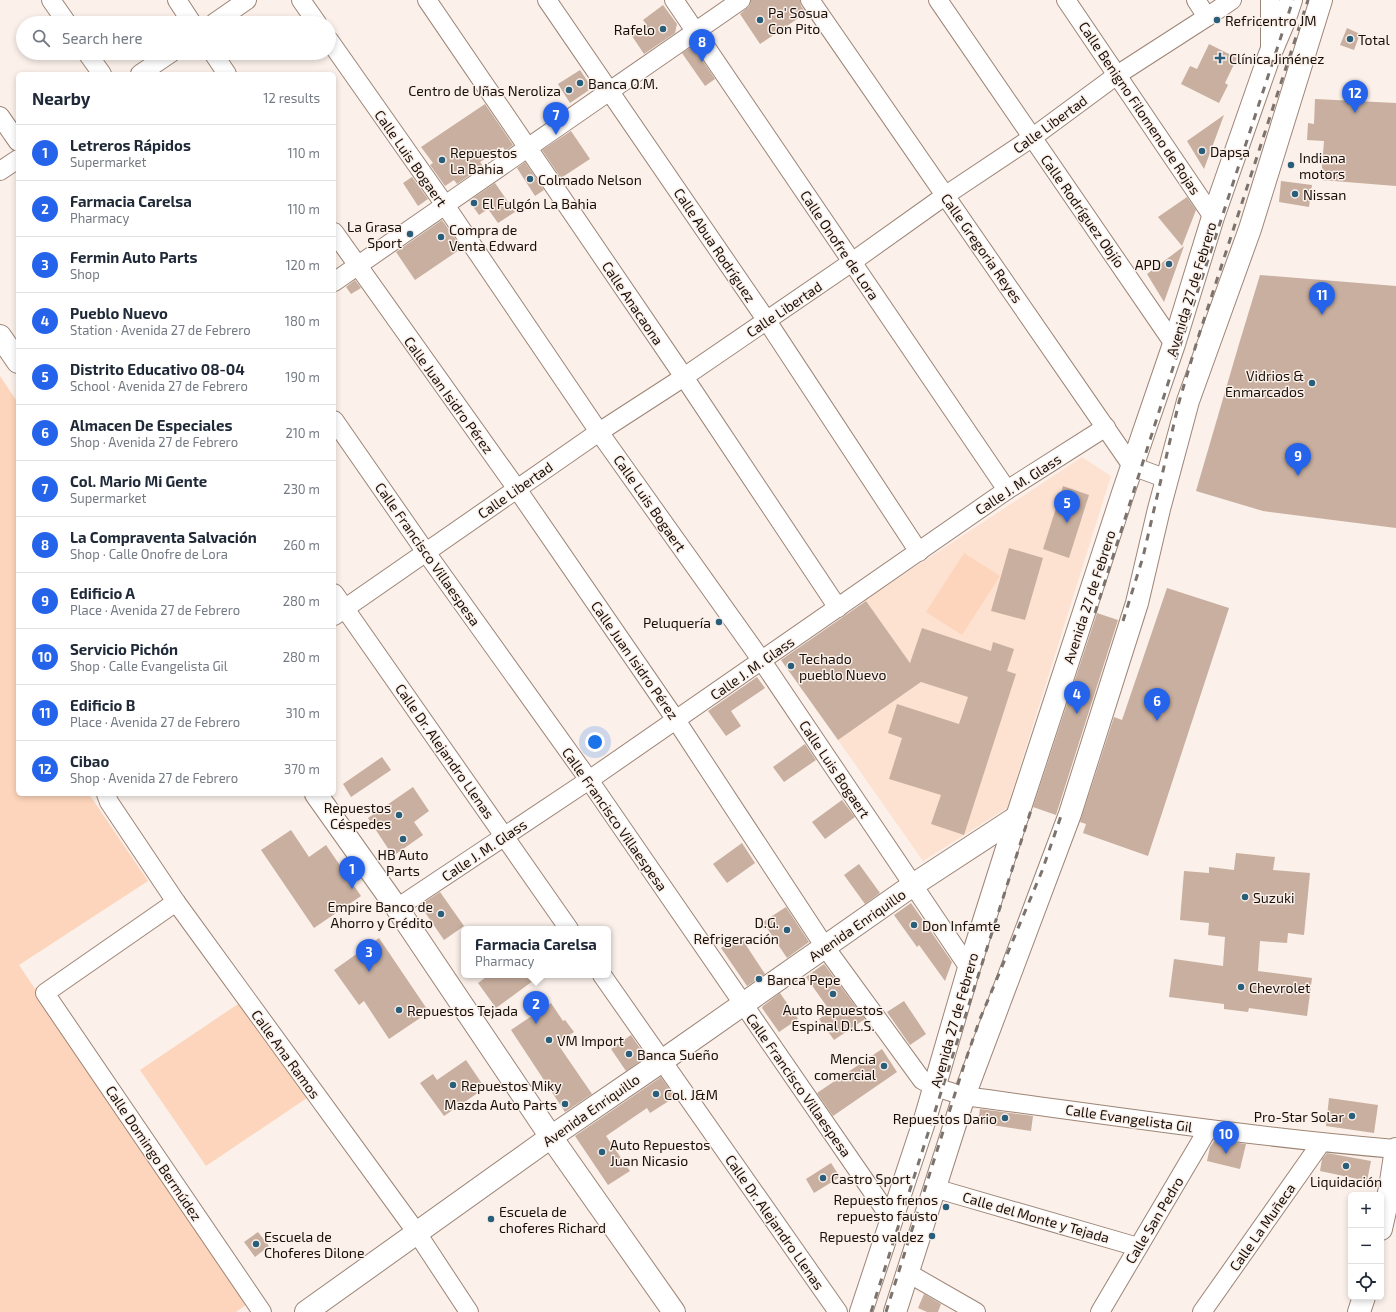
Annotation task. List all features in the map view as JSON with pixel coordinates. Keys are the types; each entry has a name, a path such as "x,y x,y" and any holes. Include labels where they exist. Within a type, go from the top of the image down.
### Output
{"main road":[{"name":"Avenida 27 de Febrero","path":"861,1312 935,1087 969,968 1017,817 1132,466 1174,344 1213,217 1270,54 1291,0"},
{"path":"894,1312 908,1273 964,1096 1070,814 1137,603 1167,479 1188,401 1250,228 1321,0"},
{"path":"0,336 16,359"},
{"path":"317,796 397,908 551,1137 674,1312"},
{"name":"Avenida Enriquillo","path":"306,1312 551,1137 913,885 1017,817"},
{"path":"1381,1228 1393,1188 1396,1149"},
{"path":"1359,1312 1363,1300"}],"street":[{"path":"51,0 62,16"},
{"path":"177,0 187,16"},
{"path":"224,16 247,0"},
{"path":"301,0 312,16"},
{"name":"Calle Anacaona","path":"427,0 684,377 838,608"},
{"name":"Calle Abua Rodríguez","path":"547,0 767,321 919,552"},
{"name":"Calle Onofre de Lora","path":"674,0 1007,490"},
{"path":"336,281 741,0"},
{"name":"Calle Gregoria Reyes","path":"810,0 1132,466"},
{"name":"Calle Rodríguez Objío","path":"938,0 1174,344"},
{"name":"Calle Benigno Filomeno de Rojas","path":"1066,0 1213,217"},
{"path":"1196,0 1207,17"},
{"name":"Calle Libertad","path":"339,612 425,551 599,432 767,321 1032,137 1117,75 1232,0"},
{"path":"1270,0 1270,54"},
{"name":"Calle Luis Bogaert","path":"336,50 445,205 599,432 762,661 969,968"},
{"path":"92,60 101,72"},
{"path":"143,72 161,60"},
{"path":"218,60 226,72"},
{"path":"0,116 16,139"},
{"path":"0,171 16,160"},
{"name":"Calle Juan Isidro Pérez","path":"336,235 516,489 676,720 825,947 922,1080 935,1087"},
{"name":"Calle Francisco Villaespesa","path":"336,423 425,551 589,780 892,1220"},
{"name":"Calle J. M. Glass","path":"397,908 589,780 1007,490 1106,427"},
{"path":"1132,466 1167,479"},
{"name":"Calle Dr. Alejandro Llenas","path":"336,601 339,612 504,836 567,926"},
{"name":"Calle Ana Ramos","path":"107,796 109,802 176,902 417,1233 469,1312"},
{"name":"Calle Domingo Bermúdez","path":"176,902 45,993 262,1312"},
{"name":"Calle Dr. Alejandro Llenas","path":"604,978 838,1312"},
{"name":"Calle Evangelista Gil","path":"935,1087 964,1096 1208,1129 1321,1143 1396,1149"},
{"name":"Calle San Pedro","path":"1100,1312 1208,1129"},
{"name":"Calle La Muñeca","path":"1202,1312 1321,1143"},
{"name":"Calle del Monte y Tejada","path":"934,1188 1138,1247"},
{"path":"908,1273 976,1312"}],"shaded area":[{"path":"0,376 16,400 16,796 90,796 148,881 19,965 246,1305 236,1312 0,1312"},
{"path":"1082,457 1111,476 1007,808 923,861 838,740 923,681 865,600"},
{"path":"964,553 1000,576 962,635 926,612"},
{"path":"241,1002 307,1098 206,1166 140,1070"}],"building":[{"path":"751,0 800,0 801,6 806,13 760,44 740,14 750,5"},
{"name":"Rafelo","path":"663,5 677,24 675,33 644,54 632,36 647,25 643,20"},
{"name":"Total","path":"1347,28 1360,34 1354,50 1340,45"},
{"path":"1209,44 1237,58 1225,83 1228,85 1219,103 1181,84 1190,66 1197,69"},
{"path":"693,46 715,79 705,86 682,53"},
{"path":"580,70 592,88 570,103 558,84"},
{"path":"1315,99 1396,103 1396,186 1321,180 1324,141 1307,140 1308,123 1314,124"},
{"path":"485,104 513,145 505,151 503,147 480,162 483,166 457,184 454,180 445,186 430,165 433,163 421,147"},
{"name":"Dapsa","path":"1224,115 1204,169 1187,141"},
{"path":"571,131 590,159 561,178 542,150"},
{"name":"Colmado Nelson","path":"525,162 544,190 535,196 517,168"},
{"path":"412,177 428,199 418,206 403,183"},
{"name":"Nissan","path":"1281,181 1312,185 1309,207 1279,202"},
{"path":"495,183 515,212 498,223 488,209 479,215 469,201"},
{"path":"1187,197 1196,210 1182,246 1158,217"},
{"path":"442,220 462,248 415,280 396,252"},
{"name":"APD","path":"1184,246 1164,302 1147,274"},
{"path":"1260,275 1396,286 1396,528 1263,511 1196,491"},
{"path":"355,280 361,288 351,294 346,287"},
{"path":"1063,486 1089,495 1069,558 1043,549"},
{"path":"1009,548 1043,558 1025,620 991,611"},
{"path":"1167,588 1229,608 1148,856 1083,833 1086,824 1080,822 1114,717 1122,720"},
{"path":"866,601 910,663 922,628 991,651 993,642 1014,649 1007,671 1016,674 964,835 931,824 941,795 889,779 902,738 888,733 897,704 959,724 968,697 921,682 838,740 781,660"},
{"path":"1097,613 1118,620 1056,815 1033,807"},
{"path":"757,677 765,688 731,711 741,726 726,736 708,711"},
{"path":"805,744 816,760 784,782 773,767"},
{"path":"382,757 391,770 351,797 343,784"},
{"name":"Repuestos Céspedes","path":"413,787 429,811 414,822 423,835 393,856 368,818"},
{"path":"842,800 855,817 825,839 812,822"},
{"path":"291,830 309,857 326,845 361,896 314,928 261,850"},
{"path":"742,843 755,863 727,883 713,864"},
{"path":"1236,853 1275,857 1273,870 1310,873 1304,935 1288,933 1287,943 1260,941 1258,971 1312,978 1307,1016 1249,1008 1248,1012 1224,1009 1224,1004 1169,997 1174,959 1223,966 1225,937 1208,935 1209,923 1180,920 1184,871 1209,873 1209,867 1234,870"},
{"path":"859,864 880,893 865,904 844,875"},
{"name":"Empire Banco de Ahorro y Crédito","path":"440,892 464,926 461,926 461,928 444,940 420,905"},
{"path":"911,903 952,962 945,981 919,945 917,947 894,915"},
{"name":"D.G. Refrigeración","path":"786,907 809,942 787,958 763,922"},
{"path":"740,936 765,974 747,986 721,948"},
{"path":"379,938 429,1012 389,1039 364,1001 359,1005 334,970"},
{"name":"Auto Repuestos Espinal D.L.S.","path":"824,964 865,1019 834,1040 819,1019 830,1011 806,977"},
{"path":"485,978 537,978 496,1008 478,983"},
{"path":"780,993 798,1019 779,1032 762,1008"},
{"path":"904,1001 926,1034 910,1045 887,1012"},
{"path":"551,1003 563,1021 565,1020 574,1032 557,1043 592,1094 565,1112 511,1030"},
{"name":"Banca Sueño","path":"631,1035 646,1057 626,1071 611,1049"},
{"path":"882,1049 897,1072 833,1116 817,1093"},
{"name":"Repuestos Miky","path":"466,1060 485,1088 444,1116 420,1083 433,1074 437,1080"},
{"path":"661,1077 675,1097 650,1113 647,1108 606,1136 630,1171 608,1185 575,1136"},
{"name":"Pro-Star Solar","path":"1329,1098 1378,1105 1374,1133 1326,1126"},
{"name":"Repuestos Dario","path":"980,1109 1033,1116 1031,1131 978,1123"},
{"path":"1215,1140 1246,1144 1240,1169 1207,1161 1210,1147"},
{"name":"Liquidación","path":"1327,1153 1371,1161 1367,1181 1320,1171 1322,1159"},
{"name":"Castro Sport","path":"831,1163 840,1177 814,1193 806,1179"},
{"name":"Escuela de Choferes Dilone","path":"258,1232 269,1246 255,1257 244,1242"},
{"path":"924,1294 941,1304 938,1312 927,1312 918,1308"}],"railway":[{"path":"1095,613 1184,333 1293,0"},
{"path":"1123,621 1143,557 1179,402 1198,338 1308,0"},
{"path":"871,1312 1032,807"},
{"path":"886,1312 980,1019 1042,871 1061,816"}],"place":[{"name":"Pa' Sosua Con Pito","path":"760,20"},
{"name":"Refricentro JM","path":"1217,20"},
{"name":"Rafelo","path":"663,29"},
{"name":"Total","path":"1350,39"},
{"name":"Clínica Jiménez","path":"1220,58"},
{"name":"La Compraventa Salvación","path":"702,62"},
{"name":"Banca O.M.","path":"580,83"},
{"name":"Centro de Uñas Neroliza","path":"569,90"},
{"name":"Cibao","path":"1355,113"},
{"name":"Col. Mario Mi Gente","path":"556,135"},
{"name":"Dapsa","path":"1202,151"},
{"name":"Repuestos La Bahia","path":"442,160"},
{"name":"Indiana motors","path":"1291,165"},
{"name":"Colmado Nelson","path":"530,179"},
{"name":"Nissan","path":"1295,194"},
{"name":"El Fulgón La Bahia","path":"474,203"},
{"name":"La Grasa Sport","path":"410,234"},
{"name":"Compra de Venta Edward","path":"441,237"},
{"name":"APD","path":"1169,264"},
{"name":"Edificio B","path":"1322,315"},
{"name":"Vidrios & Enmarcados","path":"1312,383"},
{"name":"Edificio A","path":"1298,476"},
{"name":"Distrito Educativo 08-04","path":"1067,523"},
{"name":"Peluquería","path":"719,622"},
{"name":"Techado pueblo Nuevo","path":"791,666"},
{"name":"Pueblo Nuevo","path":"1077,714"},
{"name":"Almacen De Especiales","path":"1157,721"},
{"name":"Repuestos Céspedes","path":"399,815"},
{"name":"HB Auto Parts","path":"403,839"},
{"name":"Letreros Rápidos","path":"352,889"},
{"name":"Suzuki","path":"1245,897"},
{"name":"Empire Banco de Ahorro y Crédito","path":"441,914"},
{"name":"Don Infamte","path":"914,925"},
{"name":"D.G. Refrigeración","path":"787,930"},
{"name":"Fermin Auto Parts","path":"369,972"},
{"name":"Banca Pepe","path":"759,979"},
{"name":"Chevrolet","path":"1241,987"},
{"name":"Auto Repuestos Espinal D.L.S.","path":"833,994"},
{"name":"Repuestos Tejada","path":"399,1010"},
{"name":"Farmacia Carelsa","path":"536,1024"},
{"name":"VM Import","path":"549,1040"},
{"name":"Banca Sueño","path":"629,1054"},
{"name":"Mencia comercial","path":"884,1066"},
{"name":"Repuestos Miky","path":"453,1085"},
{"name":"Col. J&M","path":"656,1094"},
{"name":"Mazda Auto Parts","path":"565,1104"},
{"name":"Pro-Star Solar","path":"1352,1116"},
{"name":"Repuestos Dario","path":"1005,1118"},
{"name":"Auto Repuestos Juan Nicasio","path":"602,1152"},
{"name":"Servicio Pichón","path":"1226,1154"},
{"name":"Liquidación","path":"1346,1166"},
{"name":"Castro Sport","path":"823,1178"},
{"name":"Repuesto frenos repuesto fausto","path":"946,1207"},
{"name":"Escuela de choferes Richard","path":"491,1219"},
{"name":"Repuesto valdez","path":"932,1236"},
{"name":"Escuela de Choferes Dilone","path":"256,1244"}]}
